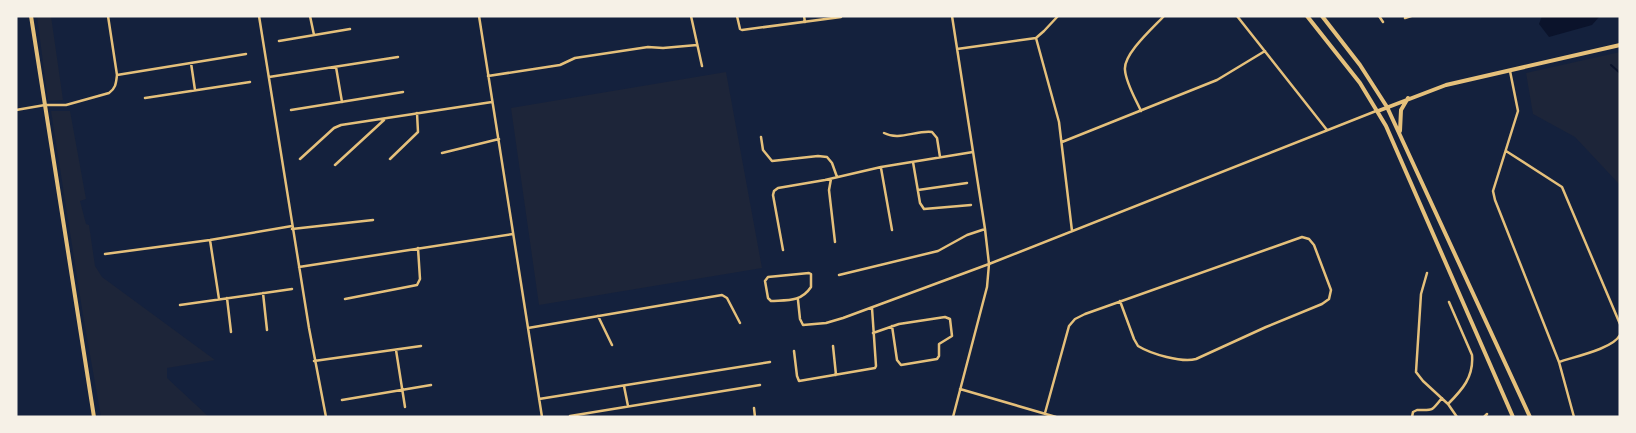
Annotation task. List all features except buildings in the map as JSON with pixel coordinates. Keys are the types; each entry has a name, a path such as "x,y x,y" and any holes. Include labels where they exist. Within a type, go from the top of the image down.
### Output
{"street":[{"path":"31,16 93,416"},
{"path":"16,110 45,105 66,105 109,93 115,86 117,75 108,16"},
{"path":"260,16 292,228 314,361 326,417"},
{"path":"310,16 314,35"},
{"path":"479,16 542,417"},
{"path":"691,16 702,66"},
{"path":"737,16 740,29 742,30 841,17"},
{"path":"804,16 805,22"},
{"path":"952,16 989,264 987,287 952,417"},
{"path":"957,49 1036,38 1058,16"},
{"path":"1140,111 1124,66 1132,52 1164,16"},
{"path":"1237,16 1327,130"},
{"path":"1306,16 1360,83 1378,111 1513,417"},
{"path":"1322,16 1360,65 1387,107 1530,417"},
{"path":"1379,16 1383,22"},
{"path":"1405,18 1411,16"},
{"path":"279,41 350,29"},
{"path":"1036,38 1054,103 1062,142 1072,231"},
{"path":"488,76 560,64 575,58 648,47 663,48 697,44"},
{"path":"798,300 802,324 826,323 872,308 989,264 1408,98 1446,86 1510,70 1620,45"},
{"path":"1062,142 1223,77 1265,51"},
{"path":"117,75 246,54"},
{"path":"269,77 398,57"},
{"path":"191,63 195,90"},
{"path":"336,67 342,102"},
{"path":"1510,70 1518,111 1493,191 1559,362 1574,417"},
{"path":"145,98 250,82"},
{"path":"291,110 403,92"},
{"path":"1401,136 1400,113 1408,98"},
{"path":"300,159 337,126 492,102"},
{"path":"390,159 418,132 417,113"},
{"path":"335,165 385,119"},
{"path":"884,134 893,137 932,132 936,138 940,157"},
{"path":"762,137 763,150 772,161 818,156 827,157 837,177"},
{"path":"442,153 498,139"},
{"path":"1506,151 1562,187 1620,324"},
{"path":"783,250 773,195 774,191 783,187 831,179 881,167 973,152"},
{"path":"913,162 921,206 924,209 971,204"},
{"path":"881,167 892,230"},
{"path":"831,179 829,190 835,242"},
{"path":"918,190 967,183"},
{"path":"105,254 292,228 373,220"},
{"path":"839,275 938,251 967,235 985,229"},
{"path":"299,267 513,234"},
{"path":"1045,413 1071,322 1077,317 1120,301 1302,237 1312,242 1330,286 1331,293 1329,299 1322,304 1196,359 1183,360 1138,346 1120,301"},
{"path":"210,240 219,300"},
{"path":"346,299 417,285 420,279 418,248"},
{"path":"1427,272 1421,294 1416,368 1420,377 1448,404 1457,417"},
{"path":"810,273 811,287 798,300 769,300 766,279 768,277 810,273"},
{"path":"180,305 292,289"},
{"path":"263,293 267,330"},
{"path":"528,328 722,295 726,298 740,323"},
{"path":"227,298 231,332"},
{"path":"1448,302 1472,355 1472,362 1467,383 1448,404"},
{"path":"794,350 796,376 800,381 876,368 872,308"},
{"path":"598,316 612,345"},
{"path":"873,333 892,326 945,317 950,319 952,336 939,344 939,356 937,359 901,365 897,360 892,326"},
{"path":"1559,362 1605,346 1614,342 1620,335"},
{"path":"314,361 420,346"},
{"path":"832,346 836,375"},
{"path":"396,350 405,407"},
{"path":"539,399 770,362"},
{"path":"342,400 431,385"},
{"path":"624,385 628,406"},
{"path":"570,416 760,385"},
{"path":"960,389 1056,417"},
{"path":"1412,417 1413,412 1417,410 1431,410 1442,398"},
{"path":"754,408 755,417"}],"shaded area":[{"path":"37,16 51,16 63,100 48,101"},
{"path":"1542,16 1600,16 1592,25 1549,37 1539,24"},
{"path":"1620,52 1620,185 1575,137 1533,114 1526,73"},
{"path":"726,72 762,268 539,305 511,108"},
{"path":"51,111 70,111 86,199 80,201 86,224 89,225 95,266 102,277 215,360 167,368 167,378 209,417 101,417"}],"waterway":[{"path":"1611,65 1620,73"}]}
